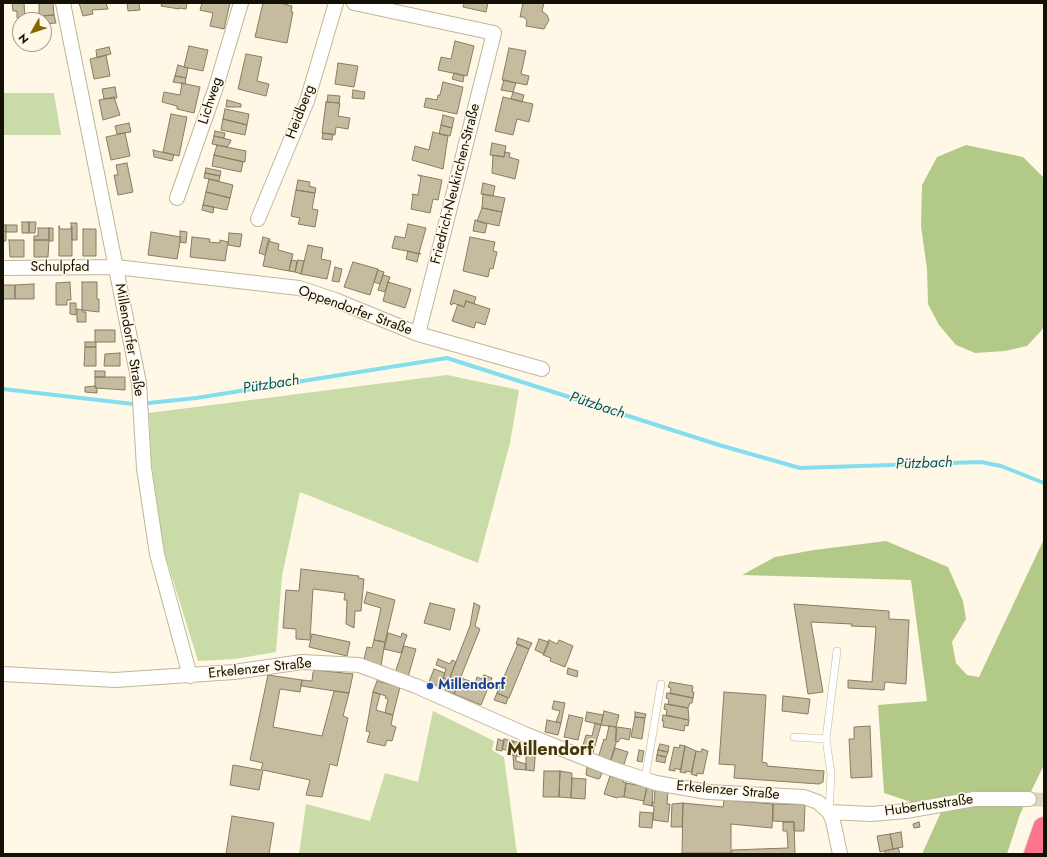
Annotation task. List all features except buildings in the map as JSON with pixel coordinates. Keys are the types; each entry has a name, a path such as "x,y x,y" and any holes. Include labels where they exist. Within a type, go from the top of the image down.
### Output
{"highway":[{"path":"1035,854 1044,828"}],"street":[{"name":"Millendorfer Straße","path":"63,3 141,395 144,468 156,548 190,676"},
{"name":"Lichweg","path":"178,198 215,90 241,3"},
{"name":"Heidberg","path":"258,219 307,101 336,3"},
{"name":"Friedrich-Neukirchen-Straße","path":"354,3 494,33 418,334"},
{"name":"Schulpfad","path":"3,268 116,267"},
{"name":"Oppendorfer Straße","path":"116,267 299,288 335,300 418,334 542,369"},
{"name":"Erkelenzer Straße","path":"3,674 115,680 234,672 302,662 359,665 416,686 533,738 610,768 656,783 708,792 804,797 818,802 829,812"},
{"name":"Hubertusstraße","path":"829,812 871,814 906,811 974,800 1029,799"},
{"path":"829,812 838,838 840,854"}],"lane":[{"path":"829,812 831,774 826,739 837,651"},
{"path":"645,779 661,684"},
{"path":"794,737 826,739"}],"green space":[{"path":"3,93 54,93 61,135 3,135"},
{"path":"966,145 1023,157 1044,178 1044,325 1042,330 1027,346 1005,351 975,353 956,345 939,325 928,304 927,269 921,226 922,185 937,157"},
{"path":"447,375 519,390 510,443 478,563 300,492 282,576 276,652 235,659 198,661 164,551 151,461 149,413"},
{"path":"1044,539 1044,765 1020,814 1007,854 922,854 941,812 884,793 878,705 927,701 911,580 742,575 775,557 814,550 886,541 948,567 963,601 966,619 952,642 956,663 967,675 979,677"},
{"path":"433,711 494,741 492,750 504,757 517,854 299,854 306,804 370,821 385,773 418,782"}],"waterway":[{"name":"Pützbach","path":"149,403 196,398 447,358 719,445 800,468 981,462 1001,466 1044,483"},
{"name":"Pützbach","path":"3,389 133,404"}],"tunnel":[{"path":"1029,799 1044,800"}],"place":[{"name":"Millendorf","path":"430,686"}],"district":[{"name":"Millendorf","path":"550,751"}]}
